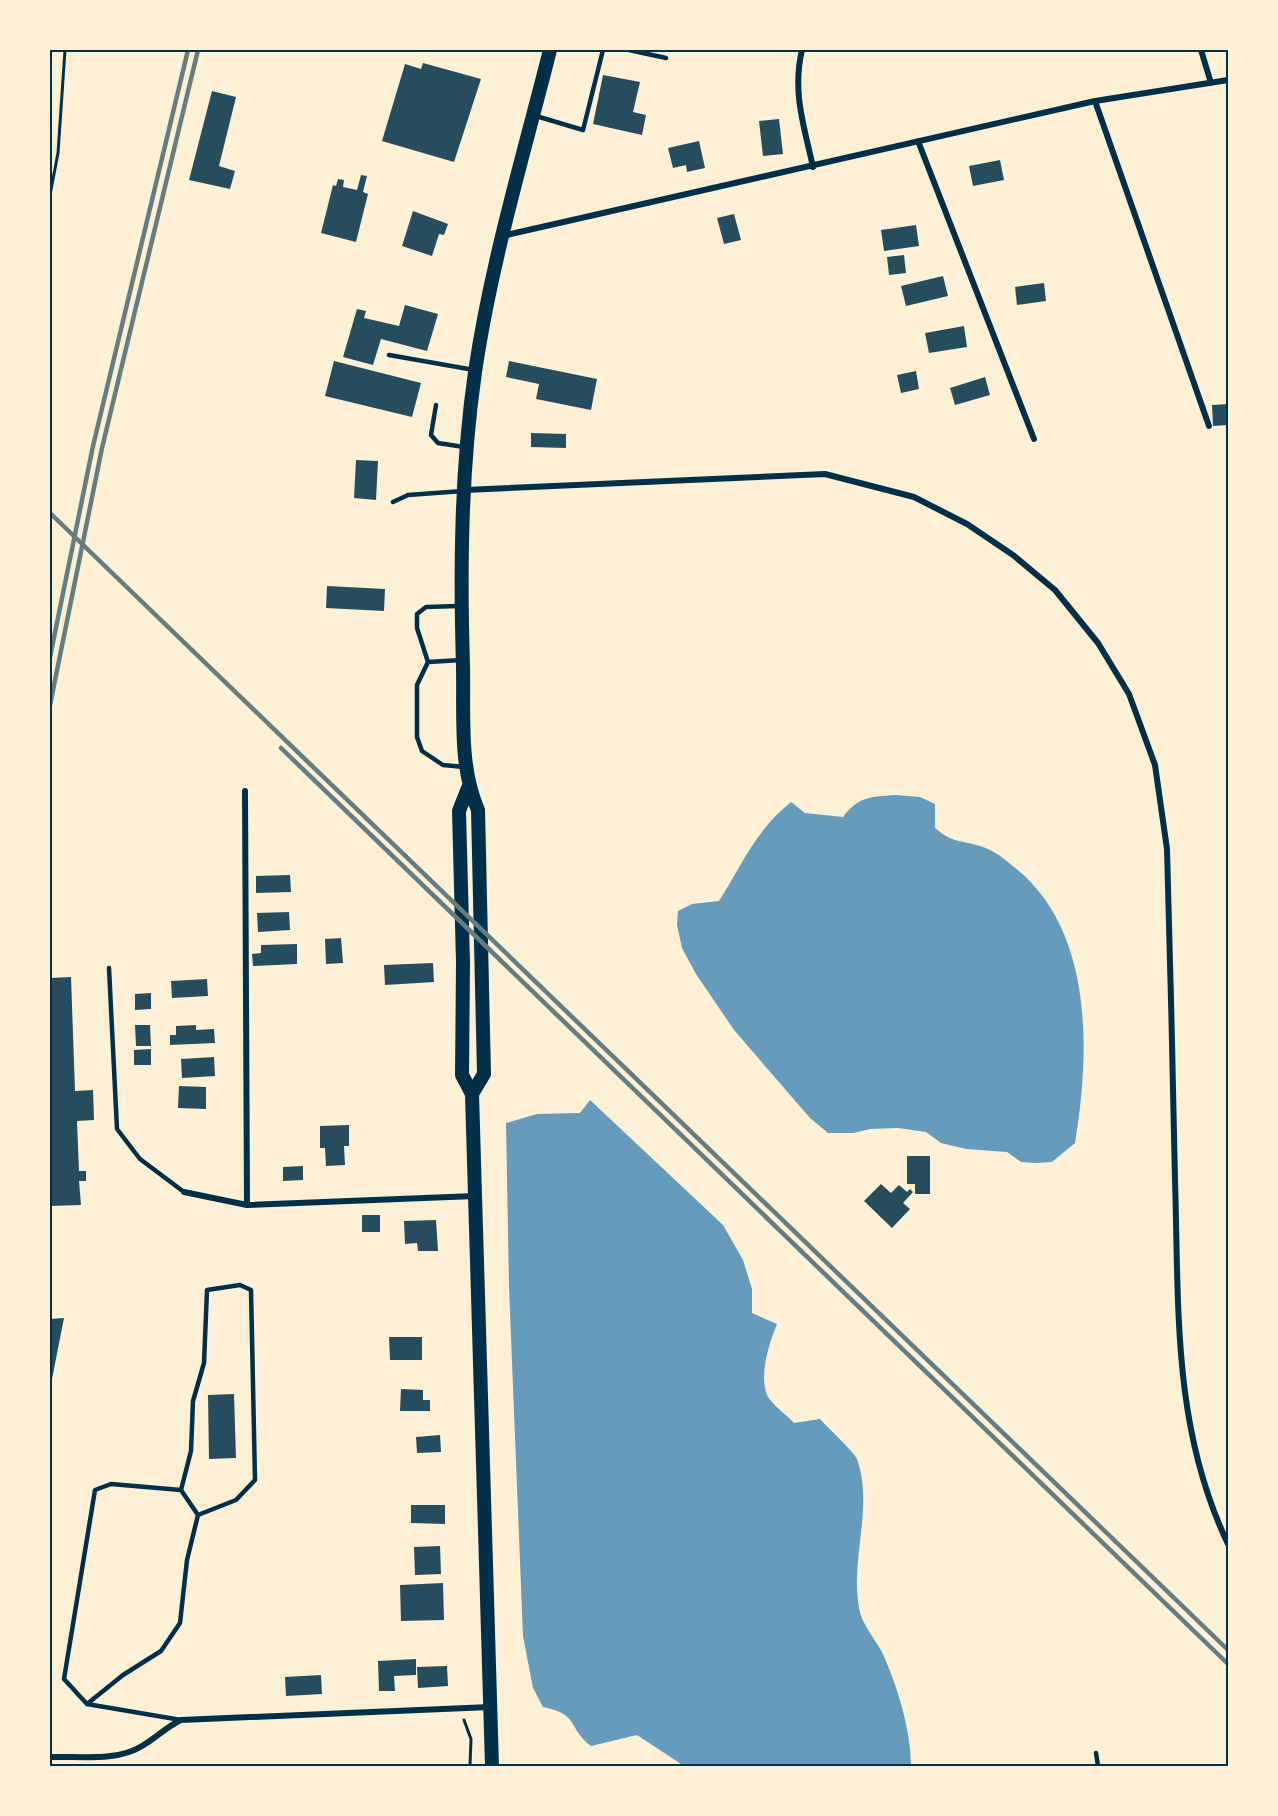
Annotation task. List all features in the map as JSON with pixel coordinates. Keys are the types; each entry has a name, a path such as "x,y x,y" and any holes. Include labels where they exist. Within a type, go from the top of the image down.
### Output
{"main road":[{"path":"472,1094 484,1074 478,810 468,788 467,767 462,606 462,490 475,371 502,236 550,50"},
{"path":"468,788 459,811 463,963 462,1075 472,1094 492,1767"}],"street":[{"path":"802,50 796,74 799,104 813,167"},
{"path":"1201,50 1211,83"},
{"path":"502,236 1095,101 1228,80"},
{"path":"1095,101 1209,426"},
{"path":"918,141 1034,439"},
{"path":"462,490 825,474 914,497 967,524 1013,555 1055,590 1098,643 1129,694 1155,765 1167,849 1180,1370 1197,1464 1213,1512 1228,1544"},
{"path":"245,791 247,1205"},
{"path":"184,1192 247,1205 475,1196"},
{"path":"50,1757 113,1755 141,1747 164,1728 181,1720 490,1707"}],"lane":[{"path":"533,116 583,130 603,50"},
{"path":"629,50 666,58"},
{"path":"389,354 475,371"},
{"path":"436,405 431,435 438,443 467,447"},
{"path":"393,502 408,495 462,490"},
{"path":"462,606 426,607 417,614 417,628 428,662 417,686 417,737 422,751 443,765 467,767"},
{"path":"428,662 463,660"},
{"path":"109,968 117,1129 140,1158 184,1192"},
{"path":"87,1704 123,1675 161,1651 180,1623 187,1560 198,1515 182,1490 191,1451 193,1401 204,1363 207,1290 240,1285 251,1290 255,1480 236,1500 198,1515"},
{"path":"181,1720 87,1704 64,1679 95,1490 111,1484 182,1490"},
{"path":"1096,1753 1098,1767"}],"path":[{"path":"50,195 57,153 65,50"},
{"path":"464,1720 471,1739 470,1767"}],"water":[{"path":"895,795 920,797 935,804 935,828 955,840 988,849 1005,860 1040,893 1059,924 1072,958 1080,994 1083,1070 1075,1143 1052,1162 1021,1162 1007,1152 966,1149 941,1143 926,1132 898,1128 828,1133 810,1118 734,1030 696,974 682,948 677,925 678,911 692,904 719,901 759,836 791,802 805,813 843,817 860,801"},
{"path":"590,1100 723,1225 743,1260 752,1289 752,1313 777,1324 768,1350 764,1378 769,1398 794,1423 820,1419 857,1459 862,1477 863,1496 857,1570 860,1614 882,1652 898,1693 909,1738 911,1766 684,1766 637,1735 591,1746 568,1718 555,1710 543,1707 533,1688 523,1636 509,1287 506,1123 537,1114 580,1113"}],"building":[{"path":"423,63 481,79 454,162 382,141 405,64 421,69"},
{"path":"603,75 640,82 633,112 646,115 642,135 593,124"},
{"path":"212,91 236,97 219,166 235,171 230,189 189,180"},
{"path":"779,119 783,154 763,156 759,121"},
{"path":"699,141 705,168 687,172 686,165 673,168 668,148"},
{"path":"1000,160 1004,180 973,186 969,166"},
{"path":"361,175 367,176 363,192 368,194 356,242 321,233 333,185 336,186 338,179 344,180 343,187 357,190"},
{"path":"413,211 448,224 444,235 439,234 432,256 402,246"},
{"path":"734,214 741,240 724,244 717,218"},
{"path":"916,225 919,246 884,251 881,230"},
{"path":"904,255 906,273 889,275 887,257"},
{"path":"943,276 948,296 906,306 901,286"},
{"path":"1044,283 1046,301 1017,305 1015,287"},
{"path":"405,305 438,314 427,351 381,339 373,365 343,357 357,309 366,311 364,318 399,326"},
{"path":"964,326 967,347 929,353 925,333"},
{"path":"334,361 421,383 412,417 325,396"},
{"path":"509,361 597,379 591,410 536,399 539,384 506,377"},
{"path":"916,371 919,389 901,393 897,375"},
{"path":"985,377 990,395 955,405 950,388"},
{"path":"1228,404 1228,425 1213,426 1212,405"},
{"path":"531,433 566,434 566,448 531,447"},
{"path":"356,460 378,461 376,500 354,498"},
{"path":"327,586 385,589 384,611 326,608"},
{"path":"290,875 291,892 256,893 256,876"},
{"path":"289,912 290,930 258,932 257,913"},
{"path":"341,938 343,963 326,964 325,939"},
{"path":"297,944 297,964 253,966 252,954 261,953 261,945"},
{"path":"433,963 434,982 385,985 384,965"},
{"path":"71,977 75,1091 93,1090 94,1120 77,1121 79,1171 86,1171 86,1181 79,1181 81,1205 50,1206 50,978"},
{"path":"207,979 208,996 172,998 171,981"},
{"path":"151,993 151,1009 135,1010 135,994"},
{"path":"135,1025 150,1025 151,1046 136,1046"},
{"path":"196,1025 196,1030 214,1029 215,1043 170,1045 170,1035 176,1035 176,1026"},
{"path":"151,1049 151,1065 134,1065 134,1050"},
{"path":"214,1057 215,1076 182,1078 181,1059"},
{"path":"179,1086 206,1087 206,1109 178,1108"},
{"path":"349,1125 349,1146 344,1146 345,1165 326,1166 325,1148 320,1148 320,1126"},
{"path":"907,1156 930,1156 930,1194 915,1194 915,1184 907,1184"},
{"path":"303,1166 303,1180 283,1181 283,1167"},
{"path":"881,1184 891,1193 899,1185 907,1192 910,1189 913,1192 903,1203 910,1209 892,1228 864,1201"},
{"path":"362,1215 380,1215 380,1232 362,1232"},
{"path":"436,1220 438,1251 418,1251 417,1243 405,1244 404,1221"},
{"path":"64,1318 51,1384 50,1384 50,1319"},
{"path":"389,1337 422,1337 422,1360 390,1360"},
{"path":"401,1389 423,1390 423,1400 430,1400 430,1411 400,1411"},
{"path":"234,1394 236,1458 209,1459 208,1395"},
{"path":"440,1435 441,1452 417,1453 416,1437"},
{"path":"411,1505 445,1505 445,1524 411,1523"},
{"path":"440,1546 441,1574 415,1575 414,1547"},
{"path":"443,1583 444,1620 401,1621 400,1585"},
{"path":"416,1659 416,1675 394,1676 395,1691 379,1691 378,1661"},
{"path":"447,1666 448,1686 418,1688 417,1667"},
{"path":"321,1675 322,1694 286,1696 285,1677"}],"railway":[{"path":"50,657 93,446 188,50"},
{"path":"50,705 102,448 198,50"},
{"path":"50,513 1228,1650"},
{"path":"281,748 1228,1664"}]}
